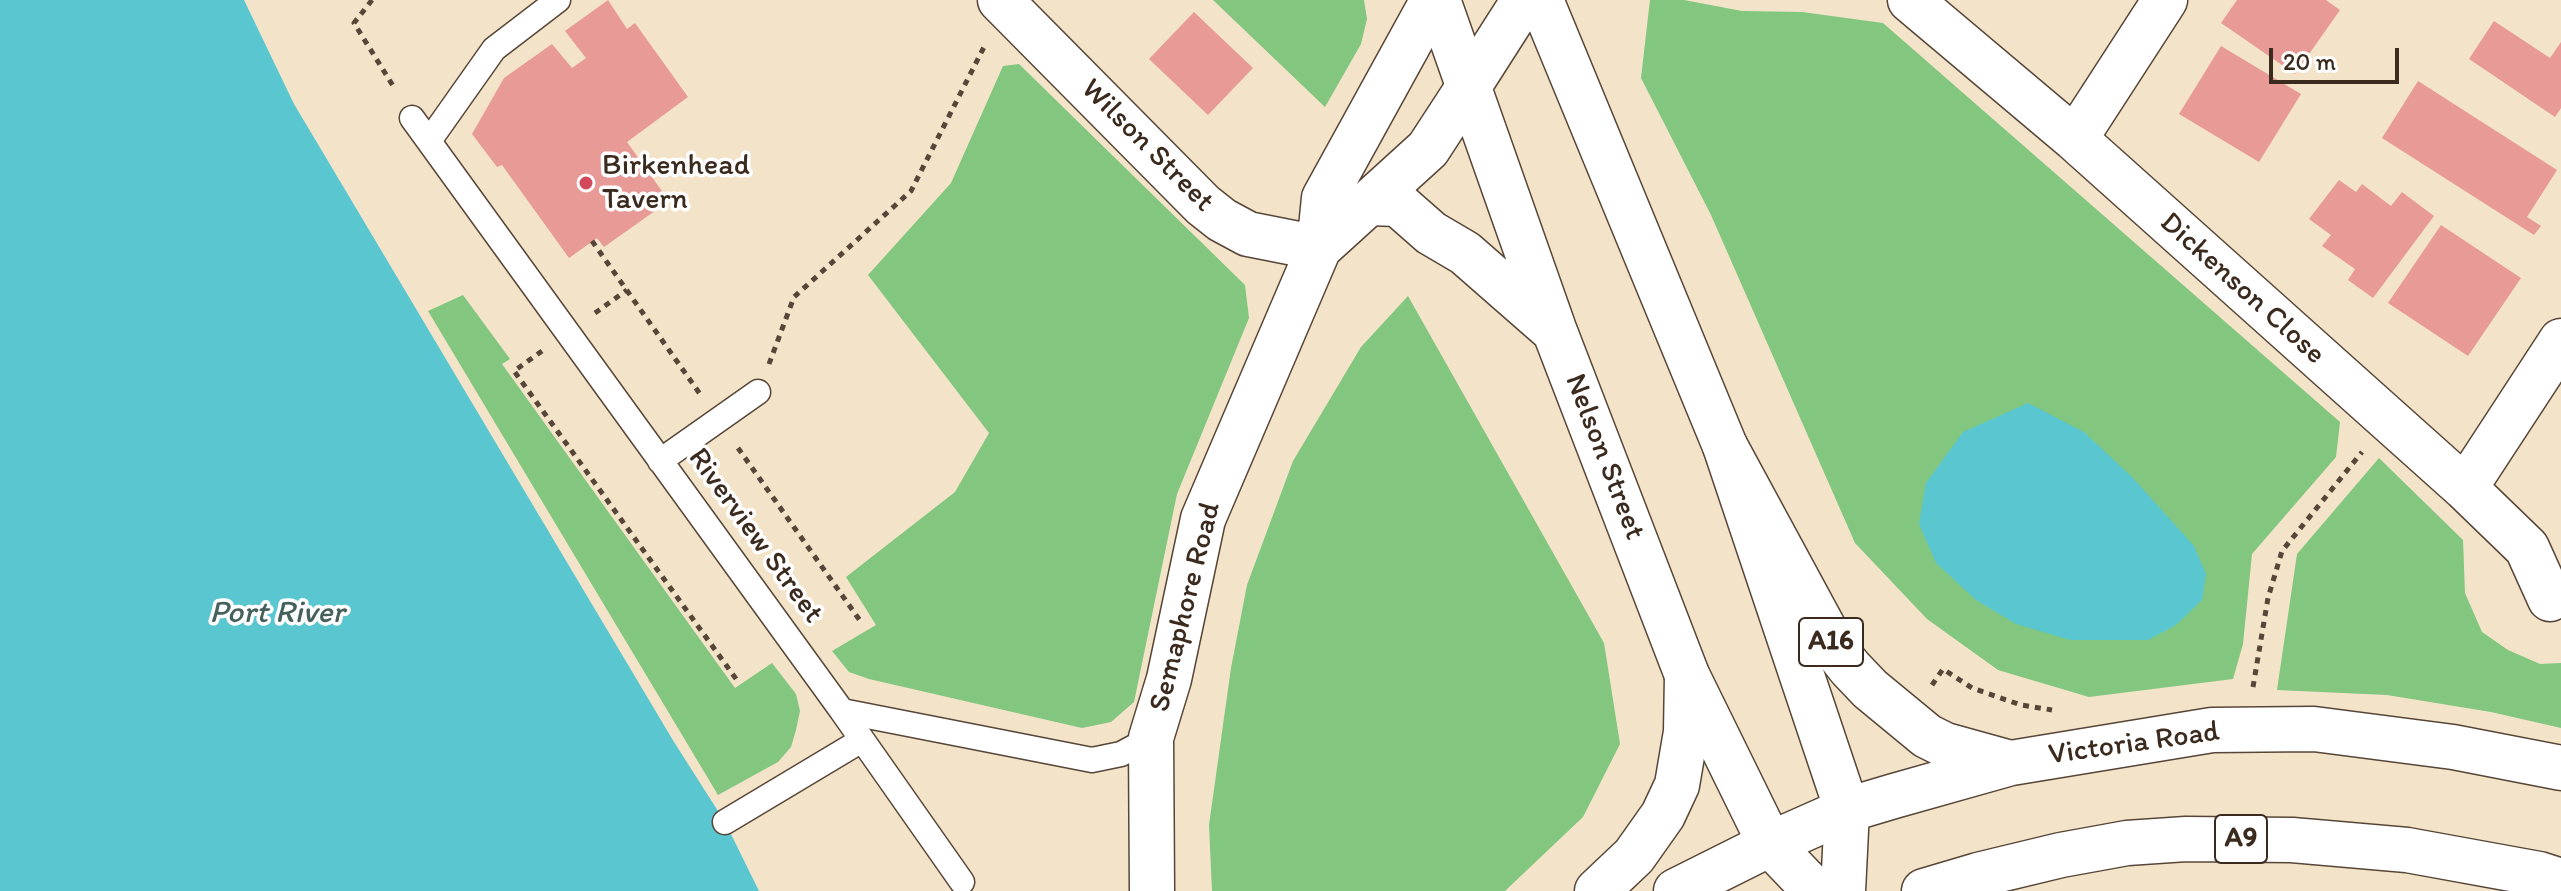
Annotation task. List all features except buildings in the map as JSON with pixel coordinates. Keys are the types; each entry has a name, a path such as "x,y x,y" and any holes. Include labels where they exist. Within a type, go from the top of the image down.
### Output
{"main road":[{"name":"Nelson Street","path":"1436,0 1555,332 1687,675 1770,844 1815,891"},
{"name":"Semaphore Road","path":"1152,891 1151,738 1169,679 1203,519 1319,248 1324,198 1436,0"},
{"name":"Semaphore Road","path":"1319,248 1428,149 1524,0"},
{"name":"A16","path":"1541,0 1725,446 1847,810 1843,891"},
{"name":"Dickenson Close","path":"1910,0 2075,139 2465,488 2527,548 2550,599"},
{"path":"2075,139 2165,0"},
{"name":"Wilson Street","path":"1003,3 1203,205 1222,220 1248,234 1319,248"},
{"path":"1369,203 1398,204 1431,233 1465,253 1555,332"},
{"path":"2465,488 2561,341"},
{"name":"A16","path":"1725,446 1835,649 1870,689 1908,721 1945,745 2011,763"},
{"path":"1597,891 1634,856 1663,815 1677,785 1685,742 1687,675"},
{"name":"Victoria Road","path":"1676,891 1847,810 2011,763 2212,730 2314,729 2453,747 2561,768"},
{"name":"A9","path":"1924,891 2061,855 2127,843 2186,839 2292,840 2407,850 2539,874 2561,881"}],"lane":[{"path":"429,141 494,49 558,0"},
{"name":"Riverview Street","path":"412,118 842,711 962,882"},
{"path":"660,461 758,392"},
{"path":"842,711 1092,760 1121,754 1151,738"},
{"path":"725,822 862,740"}],"path":[{"path":"372,0 354,23 412,118"},
{"path":"758,392 794,297 911,191 1003,3"},
{"path":"514,371 739,683"},
{"path":"2252,692 2268,598 2282,551 2388,420"},
{"path":"1908,721 1943,669 1972,688 2021,705 2061,711"}],"green space":[{"path":"1213,0 1364,0 1367,19 1361,44 1325,107"},
{"path":"1650,0 1684,0 1742,11 1802,12 1883,23 2340,422 2336,457 2252,554 2243,644 2233,679 2089,697 1998,670 1927,619 1855,543 1711,215 1641,78"},
{"path":"1019,64 1245,285 1249,318 1177,494 1134,702 1111,722 1082,728 869,679 849,672 832,651 876,625 846,577 955,492 989,433 868,275 951,183 1003,66"},
{"path":"463,295 510,359 502,364 735,688 772,663 796,694 800,711 796,730 791,747 778,762 718,795 428,311"},
{"path":"1408,296 1604,643 1620,744 1583,817 1505,891 1212,891 1209,825 1231,668 1247,585 1293,461 1361,347"},
{"path":"2379,458 2463,540 2465,593 2482,632 2508,650 2540,664 2561,663 2561,728 2491,712 2387,695 2277,690 2297,554"}],"water":[{"name":"Port River","path":"0,0 244,0 294,104 674,742 725,822 759,891 0,891"},
{"path":"2028,403 2084,432 2133,478 2194,546 2206,574 2202,600 2176,625 2148,640 2070,640 2016,624 1976,600 1936,563 1919,524 1926,483 1963,432"}],"place":[{"name":"Birkenhead Tavern","path":"586,183"}]}
